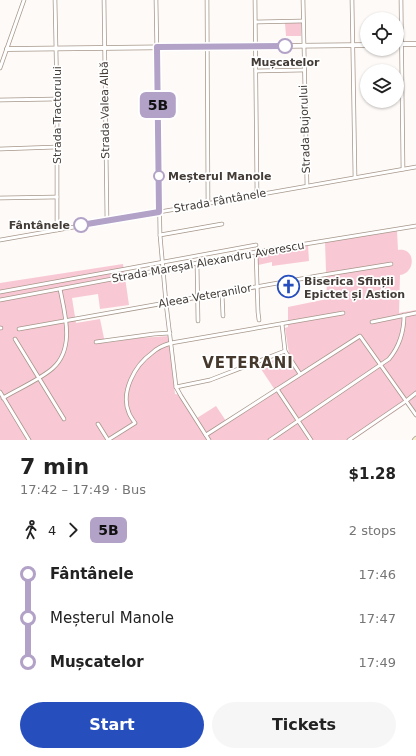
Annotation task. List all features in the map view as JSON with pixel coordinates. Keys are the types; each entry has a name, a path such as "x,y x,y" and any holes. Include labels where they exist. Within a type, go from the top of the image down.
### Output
{"street":[{"path":"0,68 24,0"},
{"name":"Strada Tractorului","path":"55,0 57,230"},
{"name":"Strada Valea Albă","path":"104,0 107,221"},
{"path":"156,0 160,235 162,270 176,387 180,396 209,440"},
{"path":"207,0 208,203"},
{"path":"255,0 257,194"},
{"name":"Strada Bujorului","path":"303,0 307,186"},
{"path":"352,0 356,177"},
{"path":"400,12 401,0"},
{"path":"256,22 303,21"},
{"path":"404,44 416,44"},
{"path":"7,49 360,45"},
{"path":"399,56 403,169"},
{"path":"256,71 304,70"},
{"path":"0,100 57,99"},
{"path":"0,148 57,147"},
{"name":"Strada Fântânele","path":"0,240 416,167"},
{"path":"0,198 57,197"},
{"path":"160,235 222,224"},
{"name":"Strada Mareșal Alexandru Averescu","path":"0,300 256,252 416,226"},
{"name":"Strada Mareșal Alexandru Averescu","path":"0,292 256,245"},
{"path":"256,252 259,320"},
{"path":"197,263 198,321"},
{"name":"Aleea Veteranilor","path":"19,329 391,264"},
{"path":"3,398 54,368 62,356 66,341 66,321 60,289"},
{"path":"222,293 223,316"},
{"path":"98,424 108,440 135,423 128,412 126,402 130,380 138,366 150,354 171,342 343,313"},
{"path":"372,322 416,313"},
{"path":"272,439 381,366 389,359 397,347 402,331 404,316"},
{"path":"282,324 285,351 300,374"},
{"path":"96,342 170,333"},
{"path":"206,435 360,336 416,415"},
{"path":"14,339 64,419"},
{"path":"176,387 210,380 285,351"},
{"path":"277,389 311,440"},
{"path":"0,392 29,440"},
{"path":"349,440 416,393"}],"shaded area":[{"path":"285,23 301,23 301,36 286,36"},
{"path":"397,231 398,250 408,252 412,261 409,270 400,275 399,313 416,310 416,416 406,404 353,440 0,440 0,283 123,264 129,305 100,309 98,294 72,298 76,323 100,319 105,343 139,338 169,336 175,394 182,395 197,418 216,406 226,421 275,390 259,366 289,354 285,328 288,327 288,307 327,299 325,242"},
{"path":"308,245 309,261 272,266 272,262 258,265 258,253"}],"bus line":[{"name":"5B","path":"81,225 159,212 157,47 285,46"}],"place":[{"name":"Mușcatelor","path":"285,46"},
{"name":"Meșterul Manole","path":"159,176"},
{"name":"Fântânele","path":"81,225"},
{"name":"Biserica Sfinții Epictet și Astion","path":"289,287"}],"district":[{"name":"VETERANI","path":"248,363"}]}
